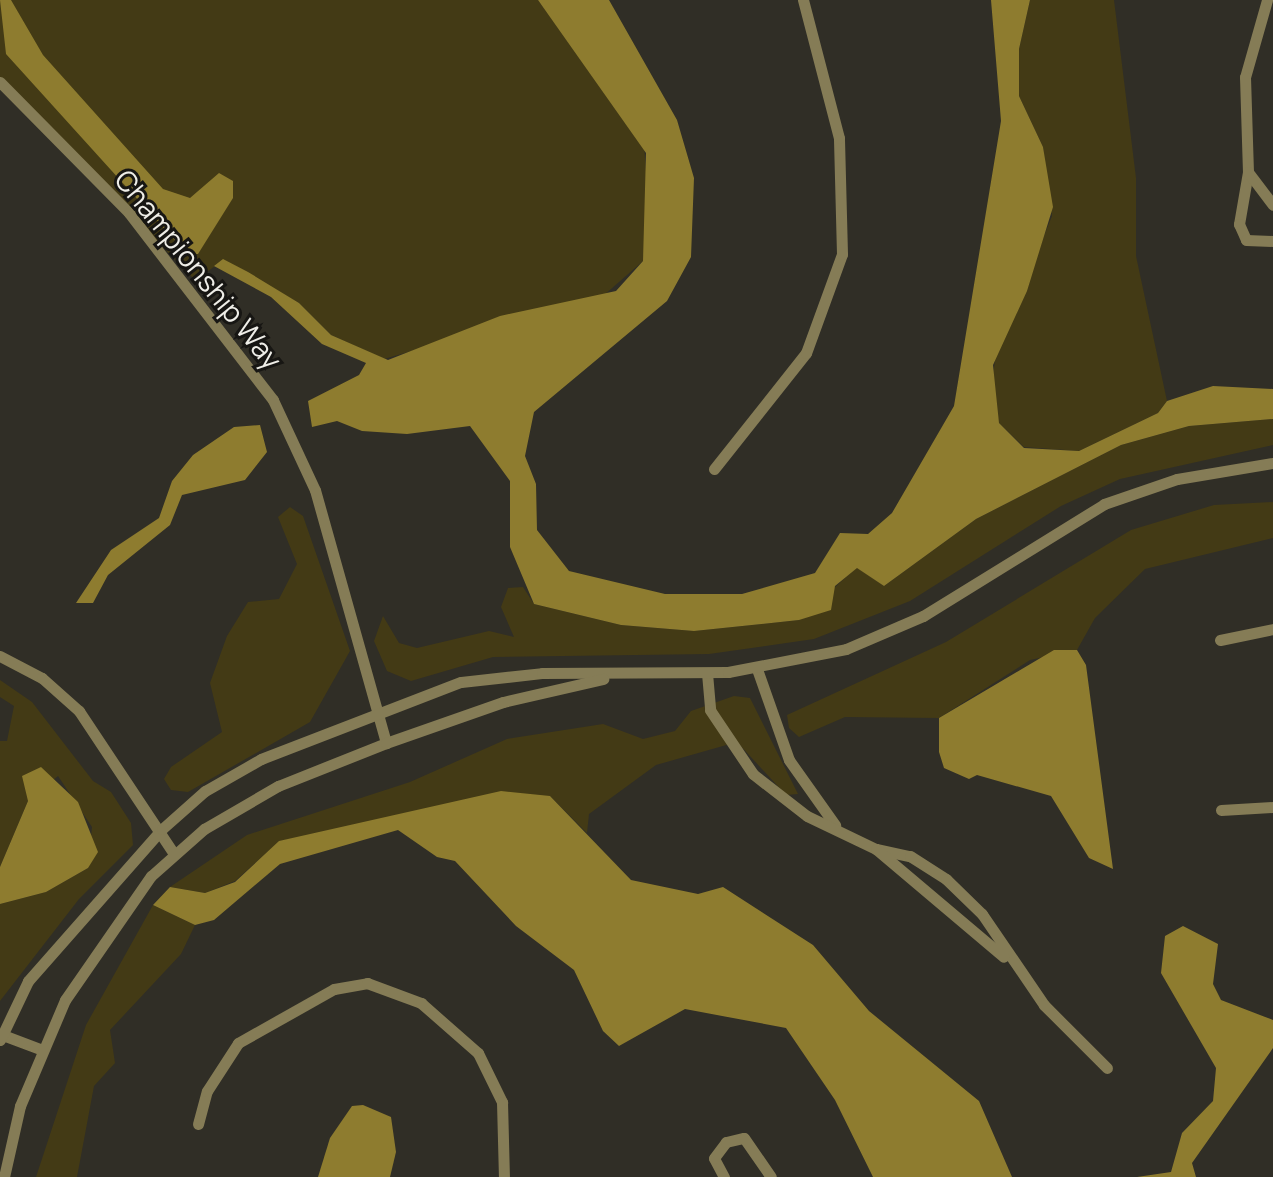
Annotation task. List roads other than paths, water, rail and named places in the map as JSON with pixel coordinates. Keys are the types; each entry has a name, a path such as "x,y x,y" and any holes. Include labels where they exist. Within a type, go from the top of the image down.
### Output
{"street":[{"path":"714,469 806,353 842,254 842,153 803,0"},
{"path":"1267,0 1245,77 1248,172 1239,224 1246,240 1273,241"},
{"name":"Championship Way","path":"0,82 129,213 273,400 315,490 386,743"},
{"path":"1248,172 1273,205"},
{"path":"40,1049 1,1036 28,981 162,829 205,791 261,759 378,710 461,682 757,669 880,636 1077,517 1133,492 1273,463"},
{"path":"1220,640 1273,629"},
{"path":"0,656 42,678 79,711 162,829 174,854"},
{"path":"757,669 789,760 835,825"},
{"path":"707,673 710,710 736,754 776,796 876,849 1008,960 1107,1068"},
{"path":"4,1177 40,1049 93,953 174,854 236,806 386,743 503,702 622,675"},
{"path":"1221,810 1273,807"},
{"path":"876,849 910,856 946,879 982,914 1008,960"},
{"path":"198,1124 211,1081 238,1043 334,989 367,983 421,1003 478,1053 502,1102 504,1177"},
{"path":"724,1177 714,1158 726,1142 744,1138 771,1177"}]}
